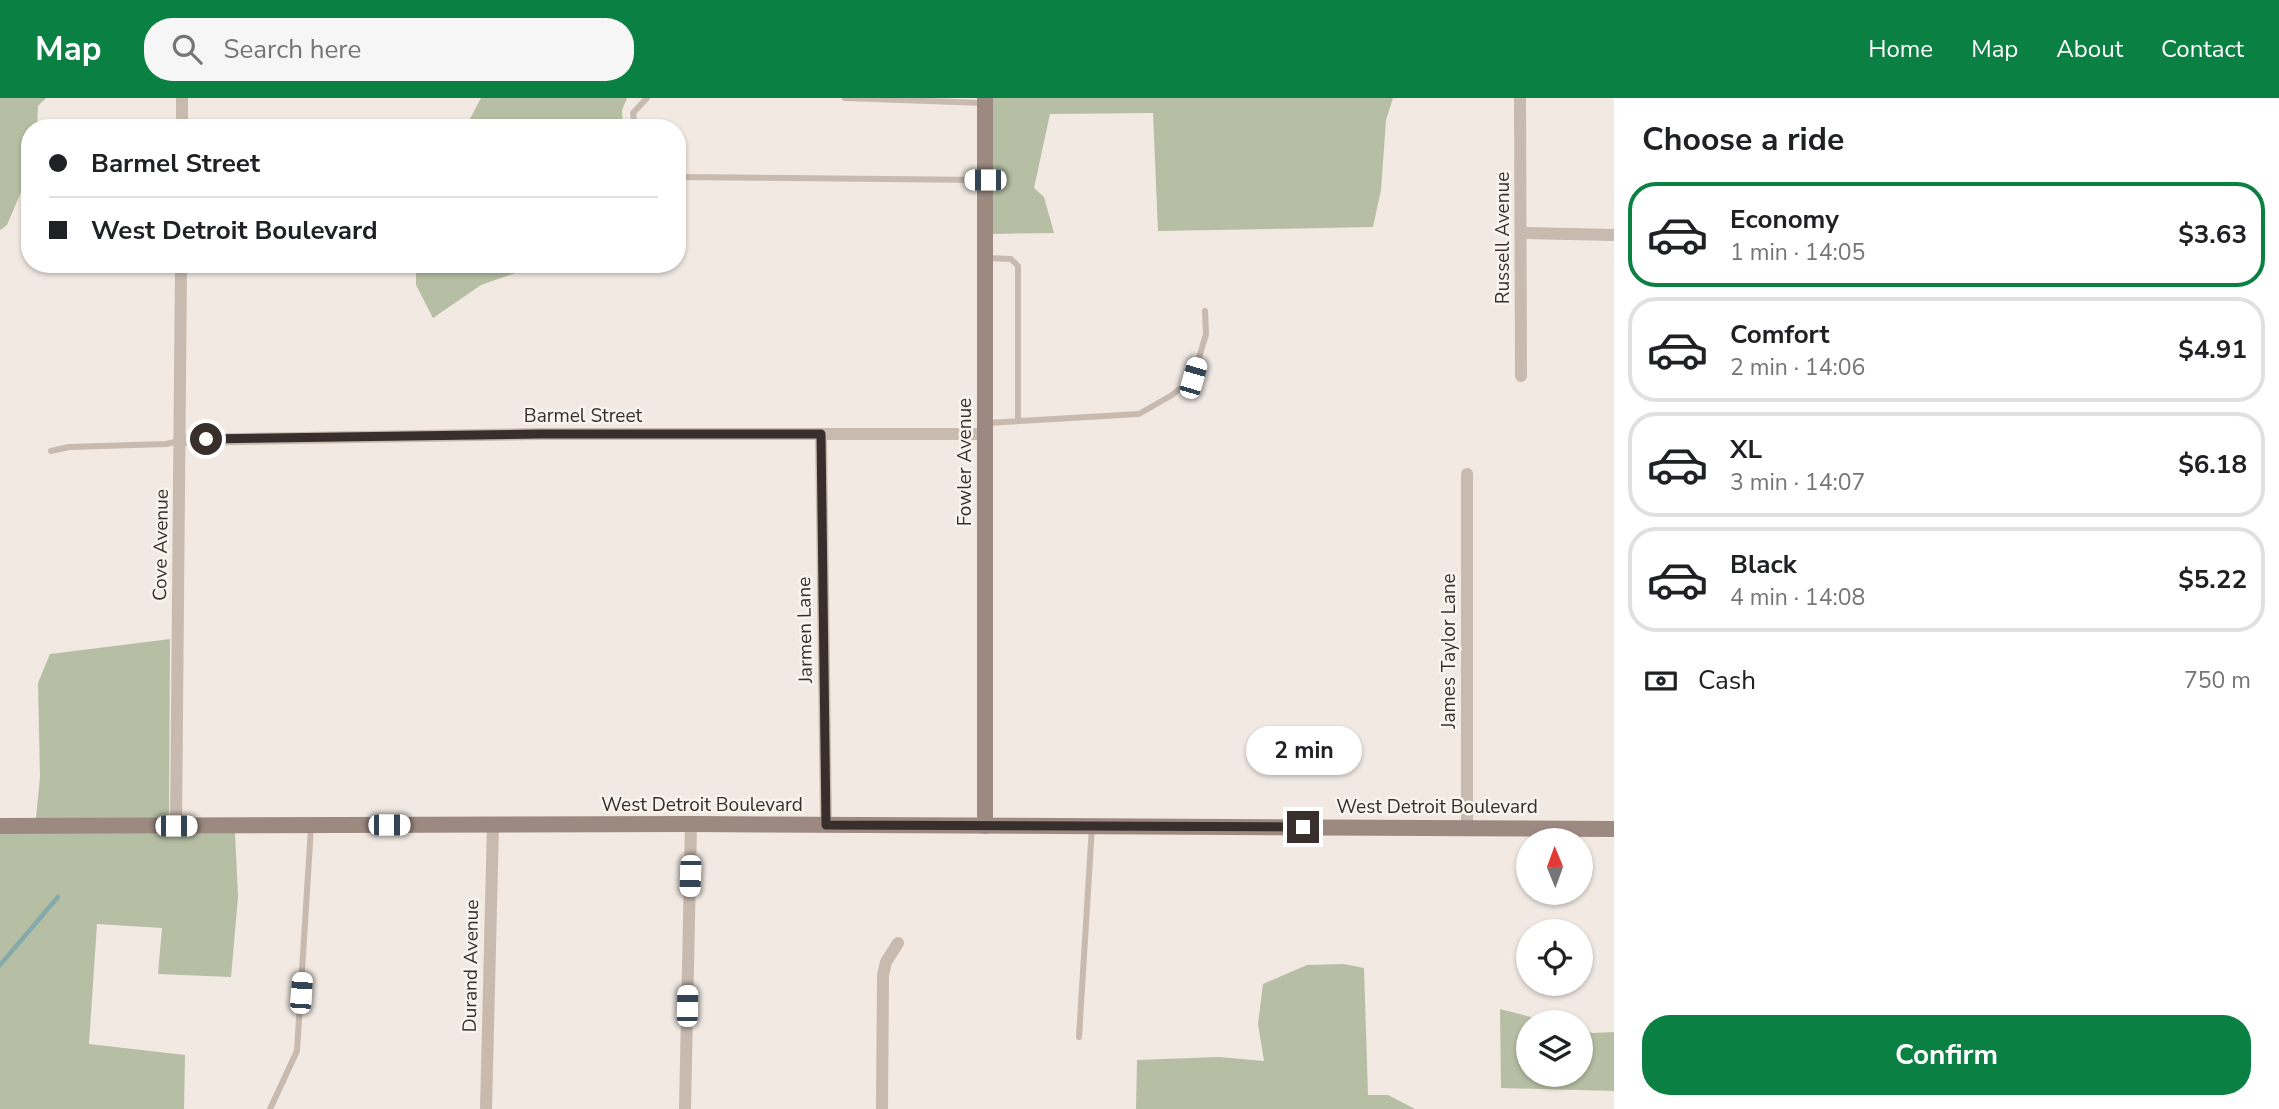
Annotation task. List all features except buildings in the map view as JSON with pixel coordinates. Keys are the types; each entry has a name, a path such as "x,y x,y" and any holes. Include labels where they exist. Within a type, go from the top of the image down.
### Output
{"street":[{"path":"182,98 182,119"},
{"name":"Russell Avenue","path":"1520,99 1521,376"},
{"name":"Fowler Avenue","path":"985,100 985,826"},
{"path":"1521,233 1614,235"},
{"name":"Cove Avenue","path":"176,826 181,273"},
{"name":"Barmel Street","path":"180,440 539,434 821,434 985,429"},
{"name":"Jarmen Lane","path":"821,434 826,825"},
{"name":"James Taylor Lane","path":"1467,474 1467,828"},
{"name":"Durand Avenue","path":"486,1109 493,824"},
{"path":"685,1109 691,824"},
{"name":"West Detroit Boulevard","path":"0,826 691,824 1614,828"},
{"path":"882,1109 883,975 886,962 898,943"}],"lane":[{"path":"634,119 633,113 647,98"},
{"path":"845,98 985,100"},
{"path":"686,177 985,180"},
{"path":"985,258 1011,259 1018,266 1018,421"},
{"path":"985,429 1018,421 1139,414 1172,396 1193,378 1206,334 1205,311"},
{"path":"51,451 69,447 166,444 180,440"},
{"path":"270,1109 297,1051 311,825"},
{"path":"1079,1037 1092,826"}],"green space":[{"path":"0,98 46,98 38,106 37,119 21,119 21,192 7,225 0,230"},
{"path":"481,98 627,98 622,110 622,119 470,119"},
{"path":"991,98 1393,98 1386,120 1381,190 1373,227 1158,231 1153,113 1050,114 1034,188 1044,197 1054,233 992,234"},
{"path":"416,273 515,273 481,285 433,318 416,285"},
{"path":"170,639 169,818 36,818 40,777 38,683 50,654"},
{"path":"235,833 238,897 231,977 158,974 162,928 97,924 89,1044 185,1055 184,1109 0,1109 0,834"},
{"path":"1344,964 1364,968 1368,1095 1388,1095 1415,1109 1136,1109 1137,1060 1219,1057 1264,1061 1258,1024 1263,984 1307,965"},
{"path":"1500,1009 1516,1013 1516,1087 1593,1087 1593,1033 1614,1032 1614,1091 1501,1088"}],"waterway":[{"path":"0,965 58,897"}],"route":[{"path":"206,439 539,434 821,434 826,825 1303,827"}]}
